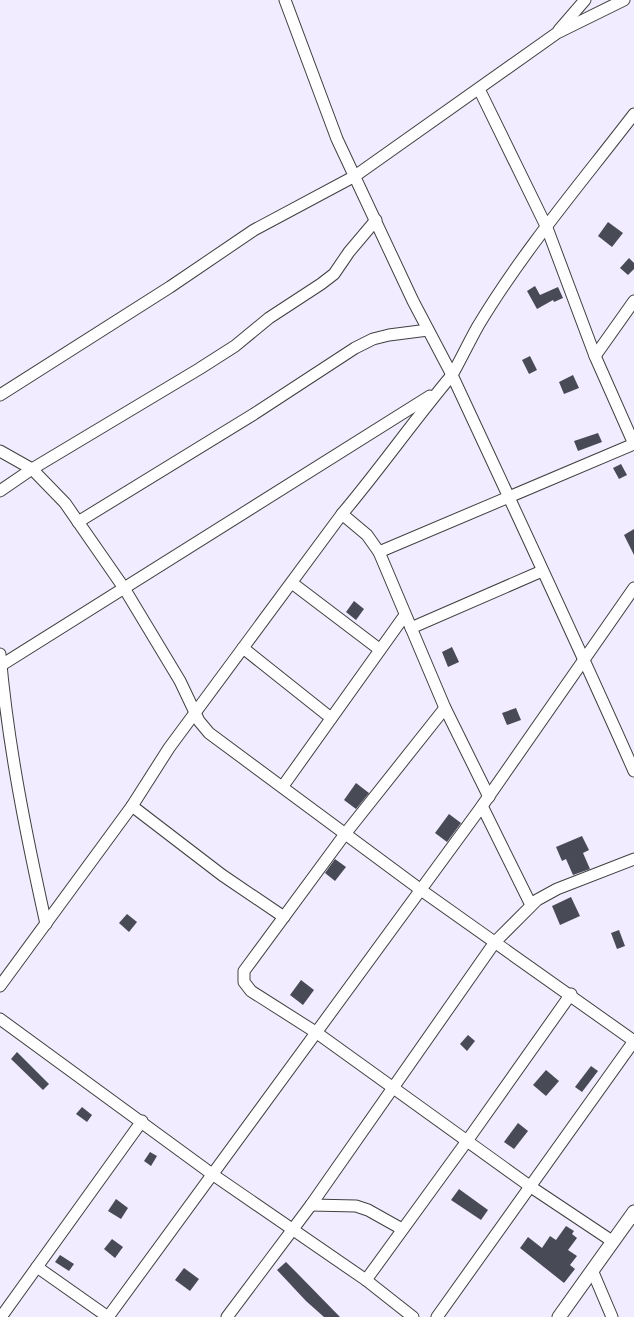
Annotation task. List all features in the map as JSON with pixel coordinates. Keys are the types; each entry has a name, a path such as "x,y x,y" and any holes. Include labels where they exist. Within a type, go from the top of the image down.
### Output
{"street":[{"path":"286,0 337,139 428,330 452,374 542,571 585,659 634,771"},
{"path":"557,33 585,0"},
{"path":"0,395 170,287 248,234 355,176 557,33 624,0"},
{"path":"379,552 634,444 595,356 547,228 479,89"},
{"path":"0,986 132,806 169,748 342,514 452,374 490,309 547,228 634,114"},
{"path":"0,491 32,469 235,346 269,318 334,274 349,252 376,220"},
{"path":"595,356 634,301"},
{"path":"78,522 254,414 355,348 373,339 389,335 428,330"},
{"path":"46,924 18,793 8,730 0,662 124,588 439,391"},
{"path":"0,450 32,469 50,486 78,522 124,588 180,681 195,713 209,733 283,786 421,890 571,994 634,1041 437,1317"},
{"path":"342,514 370,538 379,552 485,802 531,905"},
{"path":"411,628 542,571"},
{"path":"292,583 379,650"},
{"path":"37,1267 108,1317 485,802 634,588"},
{"path":"283,786 405,615"},
{"path":"243,648 331,718"},
{"path":"445,708 345,834 244,971 244,982 251,991 317,1033 531,1187 612,1241"},
{"path":"132,806 222,875 284,917"},
{"path":"227,1317 311,1205 495,942 531,905 557,889 634,859"},
{"path":"366,1280 571,994"},
{"path":"0,1019 142,1121 212,1174 291,1230 366,1280 413,1317"},
{"path":"1,1317 142,1121"},
{"path":"311,1205 356,1206 368,1210 402,1229"},
{"path":"559,1317 634,1212"},
{"path":"592,1270 612,1317"}],"building":[{"path":"608,222 623,233 612,247 598,236"},
{"path":"629,258 634,263 634,269 628,275 620,268"},
{"path":"535,286 540,295 558,287 563,298 554,302 553,300 537,309 527,291"},
{"path":"530,356 537,370 529,374 522,360"},
{"path":"573,375 579,388 564,394 559,382"},
{"path":"598,433 602,442 578,451 574,441"},
{"path":"621,464 627,475 619,479 613,468"},
{"path":"634,529 634,555 624,535"},
{"path":"354,601 364,609 356,620 346,612"},
{"path":"452,647 459,662 448,667 442,652"},
{"path":"516,708 521,720 507,725 502,713"},
{"path":"356,783 369,793 356,809 344,800"},
{"path":"449,814 461,823 447,842 435,833"},
{"path":"582,836 589,850 583,853 590,869 573,875 566,859 562,861 556,847"},
{"path":"335,859 346,867 335,881 325,873"},
{"path":"571,897 580,916 560,925 552,906"},
{"path":"127,914 137,922 129,932 119,923"},
{"path":"619,930 625,946 617,949 611,933"},
{"path":"301,980 314,990 303,1005 290,995"},
{"path":"468,1035 475,1041 467,1051 460,1044"},
{"path":"17,1052 49,1084 43,1090 11,1059"},
{"path":"591,1066 598,1071 582,1092 575,1087"},
{"path":"546,1070 559,1081 546,1096 533,1085"},
{"path":"82,1107 92,1115 87,1122 76,1114"},
{"path":"518,1123 528,1131 514,1149 504,1142"},
{"path":"150,1152 157,1156 151,1166 144,1161"},
{"path":"459,1189 488,1210 481,1220 451,1200"},
{"path":"116,1199 128,1208 121,1219 108,1211"},
{"path":"566,1226 574,1231 572,1234 577,1238 568,1250 577,1256 570,1265 575,1269 564,1283 520,1248 528,1237 542,1248 550,1236 556,1240"},
{"path":"112,1239 123,1247 115,1258 104,1249"},
{"path":"60,1255 74,1264 69,1271 55,1262"},
{"path":"286,1262 340,1317 324,1317 306,1301 277,1270"},
{"path":"184,1268 199,1279 190,1291 175,1280"}]}
